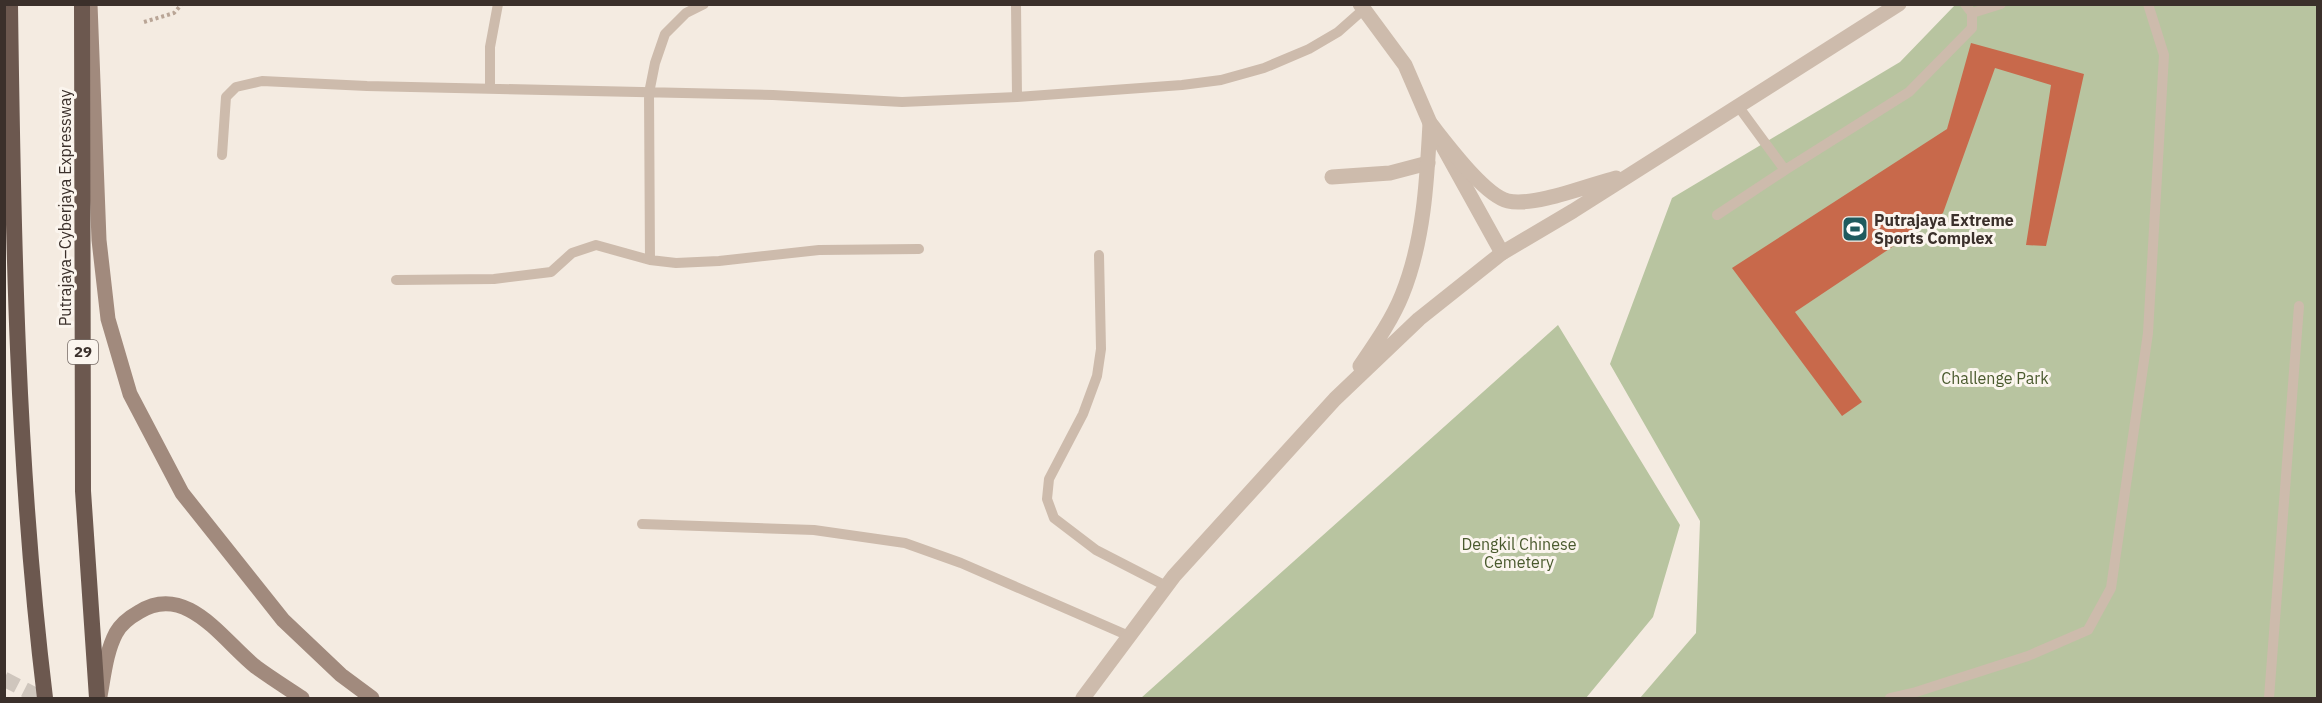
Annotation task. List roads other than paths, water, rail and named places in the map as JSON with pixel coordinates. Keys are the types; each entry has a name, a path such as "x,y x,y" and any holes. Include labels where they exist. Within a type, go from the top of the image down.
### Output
{"highway":[{"path":"10,4 21,424 36,626 45,699"},
{"name":"Putrajaya–Cyberjaya Expressway","path":"82,4 82,492 98,699"}],"main road":[{"path":"90,4 99,240 108,319 130,394 182,493 284,620 341,675 372,699"},
{"path":"98,699 116,632 128,618 144,608 164,603 189,608 256,667 302,699"}],"street":[{"path":"1083,699 1166,586 1335,399 1419,319 1502,253 1899,4"},
{"path":"1362,7 1405,66 1430,123 1502,253"},
{"path":"1430,123 1483,184 1507,201 1532,202 1633,172"},
{"path":"1335,399 1383,331 1402,295 1414,257 1423,214 1430,123"},
{"path":"1332,177 1390,173 1428,163"}],"lane":[{"path":"490,87 490,47 498,4"},
{"path":"650,260 649,93 655,63 665,34 686,13 704,4"},
{"path":"1016,4 1017,97"},
{"path":"1717,215 1909,92 1972,28 1968,9 2001,4"},
{"path":"1890,699 2028,656 2088,630 2110,588 2148,333 2164,55 2148,4"},
{"path":"222,155 226,97 236,87 262,81 367,86 773,94 902,102 1017,97 1221,80 1264,68 1309,49 1338,32 1362,7"},
{"path":"1738,106 1785,170"},
{"path":"396,280 494,279 551,272 572,253 596,245 650,260 676,262 719,261 819,250 919,249"},
{"path":"1099,255 1101,349 1097,376 1083,414 1049,479 1047,499 1054,518 1096,550 1166,586"},
{"path":"2269,699 2299,306"},
{"path":"642,524 814,530 905,543 961,563 1129,636"}],"tunnel":[{"path":"4,679 41,698"}],"place":[{"name":"Putrajaya Extreme Sports Complex","path":"1855,229"}],"park label":[{"name":"Challenge Park","path":"1995,378"},
{"name":"Dengkil Chinese Cemetery","path":"1519,553"}]}
